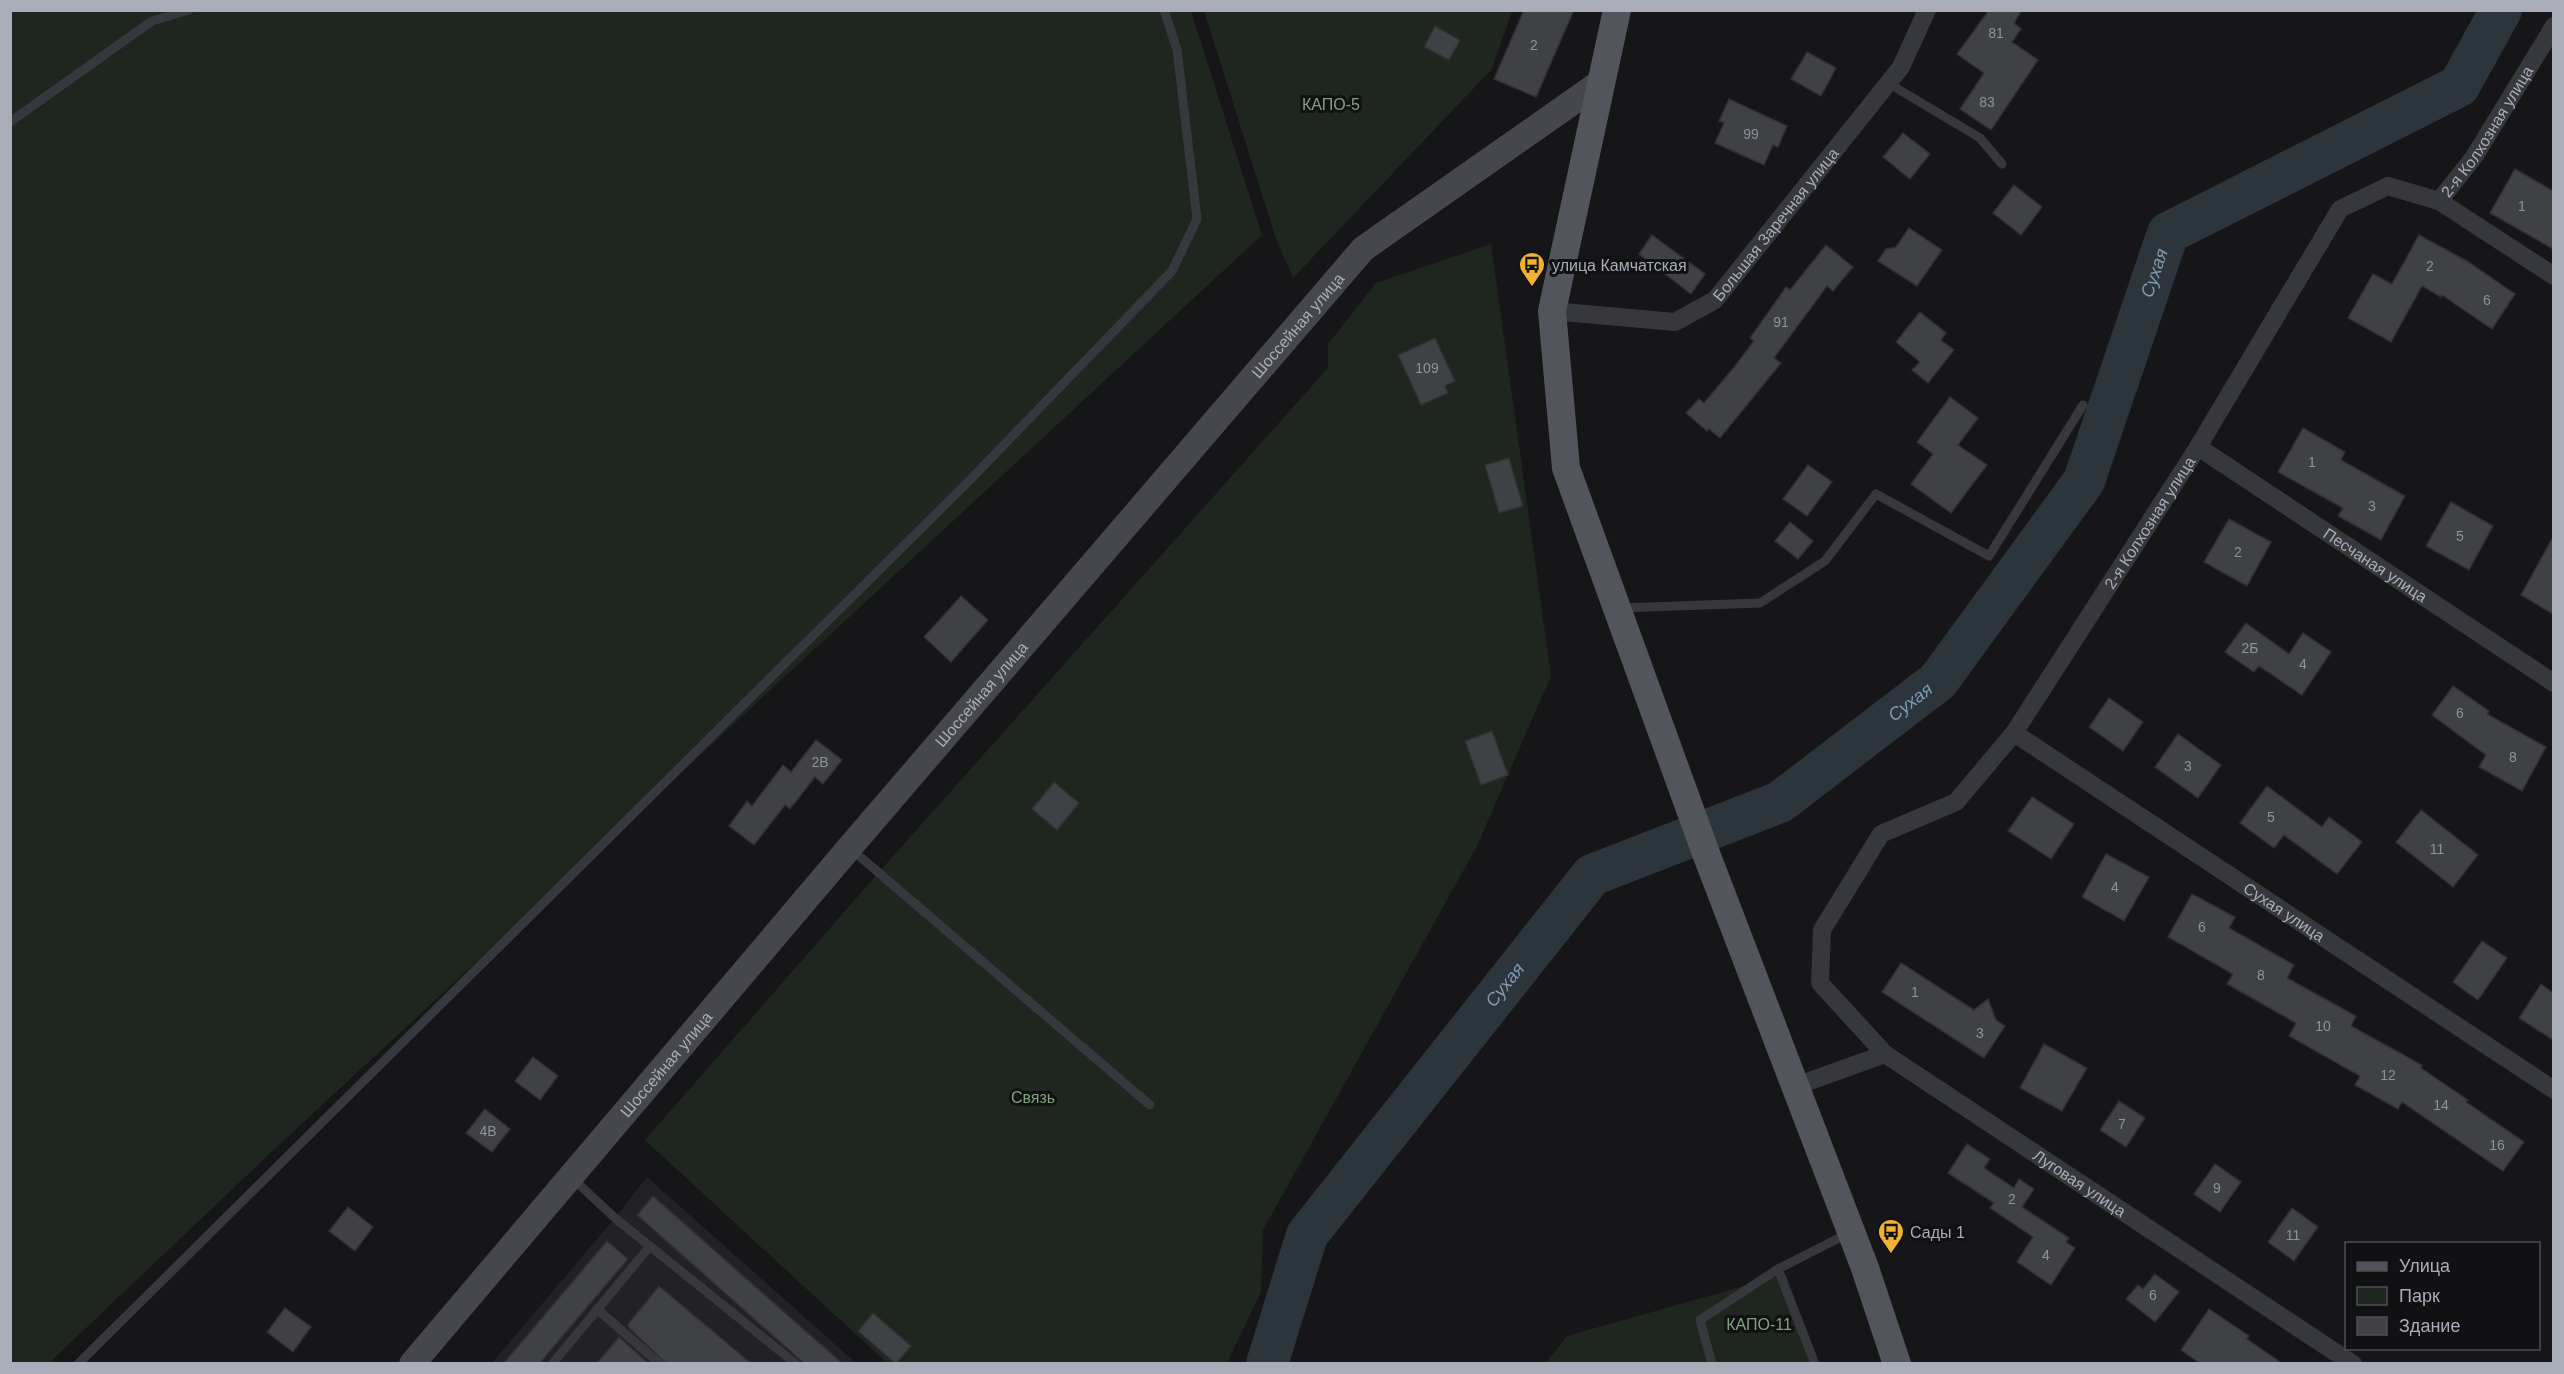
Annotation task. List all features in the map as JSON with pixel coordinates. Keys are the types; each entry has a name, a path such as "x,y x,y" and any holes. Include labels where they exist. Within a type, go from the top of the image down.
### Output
{"main road":[{"path":"1617,10 1552,311 1566,468 1707,856 1851,1232 1897,1364"}],"street":[{"name":"Большая Заречная улица","path":"1552,311 1675,322 1715,300 1901,68 1927,10"},
{"name":"2-я Колхозная улица","path":"1885,1054 1820,983 1822,930 1881,834 1956,802 2014,733 2198,447 2340,209 2388,186 2439,201 2474,157 2553,26"},
{"name":"Шоссейная улица","path":"412,1364 850,847 1364,249 1601,82"},
{"path":"2439,201 2553,276"},
{"name":"Песчаная улица","path":"2198,447 2553,683"},
{"name":"Сухая улица","path":"2014,733 2553,1090"},
{"path":"1796,1086 1885,1054"},
{"name":"Луговая улица","path":"1885,1054 2353,1364"}],"lane":[{"path":"10,122 152,21 189,10"},
{"path":"78,1364 968,482 1172,271 1197,219 1177,50 1164,10"},
{"path":"1888,83 1980,138 2002,164"},
{"path":"1617,608 1760,603 1825,561 1876,494 1989,556 2050,462 2083,405"},
{"path":"850,847 1150,1105"},
{"path":"571,1176 615,1218 796,1364"},
{"path":"1712,1364 1700,1320 1778,1269 1851,1232"},
{"path":"552,1364 650,1246"},
{"path":"1778,1269 1815,1364"},
{"path":"597,1309 660,1364"}],"shaded area":[{"path":"647,1177 856,1363 491,1364"}],"green space":[{"path":"10,11 1191,11 1262,235 281,1143 48,1364 10,1363"},
{"name":"КАПО-5","path":"1204,11 1512,11 1492,69 1293,278 1276,239"},
{"name":"Связь","path":"1491,244 1551,676 1477,846 1263,1230 1261,1292 1227,1363 887,1363 645,1140 879,872 1328,368 1328,344 1376,283"},
{"name":"КАПО-11","path":"1786,1274 1817,1363 1545,1364 1567,1336"}],"building":[{"path":"1524,10 1574,10 1536,97 1494,79"},
{"path":"1989,10 2022,10 2014,23 2021,29 2012,42 2038,60 1991,130 1960,109 1984,73 1957,54"},
{"path":"1435,26 1460,40 1449,60 1424,47"},
{"path":"1807,52 1836,68 1821,96 1791,79"},
{"path":"1729,99 1787,126 1778,147 1773,145 1764,165 1715,143 1724,123 1719,121"},
{"path":"1903,133 1930,154 1910,179 1883,157"},
{"path":"2515,169 2553,191 2553,249 2490,213"},
{"path":"2014,185 2042,207 2021,235 1993,213"},
{"path":"1909,228 1942,250 1917,286 1878,261 1886,249 1896,247"},
{"path":"1652,235 1705,274 1691,294 1639,254"},
{"path":"2419,235 2467,261 2515,294 2492,329 2442,295 2441,297 2422,286 2391,342 2348,318 2373,274 2392,284"},
{"path":"1826,245 1853,267 1833,291 1827,286 1774,358 1781,363 1720,438 1709,429 1707,431 1686,413 1699,399 1704,403 1735,366 1754,341 1750,338 1786,287 1790,290"},
{"path":"1920,312 1946,333 1941,340 1954,350 1928,383 1912,370 1920,362 1896,342"},
{"path":"1435,338 1455,381 1445,386 1448,393 1421,405 1398,355"},
{"path":"1950,397 1978,418 1958,445 1987,465 1951,513 1911,484 1933,454 1917,442"},
{"path":"2303,428 2345,452 2341,460 2405,496 2381,540 2338,516 2343,508 2278,472"},
{"path":"1509,458 1523,506 1499,513 1485,465"},
{"path":"1808,465 1832,482 1807,516 1783,499"},
{"path":"2451,502 2493,526 2469,570 2426,546"},
{"path":"2229,519 2271,542 2247,586 2204,562"},
{"path":"1790,522 1813,541 1798,559 1775,541"},
{"path":"2553,537 2553,614 2521,595"},
{"path":"961,596 988,620 951,662 924,637"},
{"path":"2246,623 2289,654 2303,633 2331,652 2302,695 2259,666 2254,672 2225,652"},
{"path":"2453,686 2489,711 2487,714 2546,747 2522,791 2479,767 2486,755 2432,715"},
{"path":"2109,698 2143,722 2123,751 2089,727"},
{"path":"1492,731 1508,775 1481,785 1465,741"},
{"path":"2178,734 2221,765 2198,798 2155,767"},
{"path":"816,740 842,760 823,784 815,777 790,809 785,805 754,845 729,826 747,801 752,806 783,765 791,772"},
{"path":"1054,782 1079,803 1057,830 1032,809"},
{"path":"2267,786 2322,827 2329,817 2362,842 2337,874 2284,835 2274,848 2240,823"},
{"path":"2032,797 2074,824 2051,859 2008,831"},
{"path":"2421,810 2478,855 2453,887 2396,842"},
{"path":"2106,854 2149,877 2124,921 2082,897"},
{"path":"2192,894 2235,917 2229,928 2294,965 2287,978 2356,1016 2351,1026 2422,1065 2421,1068 2468,1100 2466,1102 2524,1142 2503,1171 2402,1102 2398,1109 2355,1085 2360,1076 2289,1036 2296,1023 2227,984 2233,974 2168,937"},
{"path":"2482,941 2507,958 2478,1000 2453,982"},
{"path":"1901,963 1974,1010 1988,999 1996,1020 2005,1026 1984,1058 1882,992"},
{"path":"2541,984 2553,993 2553,1040 2519,1018"},
{"path":"2044,1044 2087,1068 2062,1111 2020,1088"},
{"path":"533,1057 558,1076 540,1100 515,1081"},
{"path":"2119,1101 2145,1118 2126,1147 2100,1130"},
{"path":"485,1109 510,1129 492,1152 466,1133"},
{"path":"1967,1144 1990,1159 1984,1168 2014,1188 2019,1179 2034,1189 2022,1207 2069,1238 2066,1242 2075,1248 2051,1285 2017,1262 2033,1237 1990,1208 1994,1203 1948,1173"},
{"path":"2215,1164 2241,1182 2220,1212 2194,1194"},
{"path":"653,1196 843,1364 805,1364 637,1215"},
{"path":"348,1207 373,1227 355,1251 329,1231"},
{"path":"2292,1208 2318,1227 2294,1261 2268,1242"},
{"path":"607,1241 628,1259 539,1364 503,1364"},
{"path":"2155,1274 2179,1292 2155,1322 2126,1299 2138,1285 2143,1289"},
{"path":"659,1286 752,1364 667,1364 628,1327 628,1324"},
{"path":"285,1308 311,1327 293,1352 267,1332"},
{"path":"2209,1309 2249,1336 2247,1339 2283,1364 2201,1364 2181,1350"},
{"path":"873,1313 911,1346 896,1364 858,1331"},
{"path":"619,1337 649,1364 596,1364"}],"waterway":[{"name":"Сухая","path":"1267,1364 1307,1235 1592,875 1780,802 1938,681 2084,481 2168,233 2459,86 2501,10"}],"place":[{"name":"улица Камчатская","path":"1532,288"},
{"name":"Сады 1","path":"1891,1255"}]}
